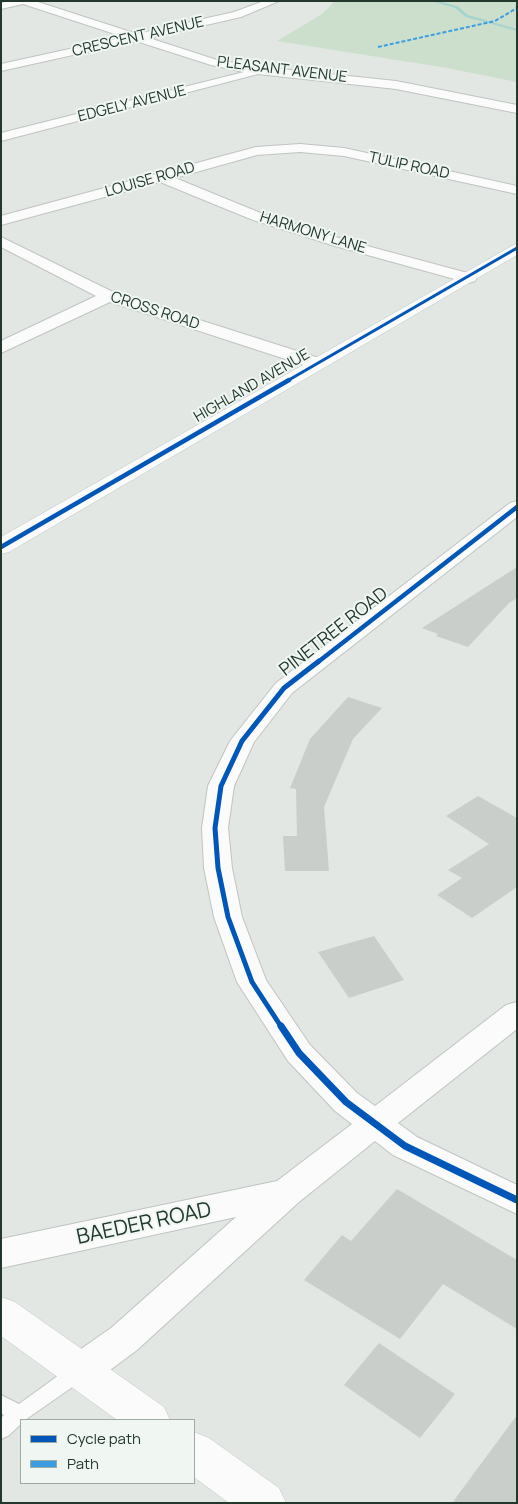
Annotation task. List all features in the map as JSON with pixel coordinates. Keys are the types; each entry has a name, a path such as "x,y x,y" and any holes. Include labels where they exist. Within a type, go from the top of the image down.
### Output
{"street":[{"path":"1,6 24,1"},
{"name":"PLEASANT AVENUE","path":"24,1 215,63 262,71 396,85 517,109"},
{"name":"CRESCENT AVENUE","path":"1,68 237,15 274,1"},
{"name":"EDGELY AVENUE","path":"1,137 262,71"},
{"name":"LOUISE ROAD","path":"1,222 256,151 300,148"},
{"name":"TULIP ROAD","path":"300,148 344,152 517,190"},
{"name":"HARMONY LANE","path":"160,177 258,217 340,243 469,278"},
{"name":"CROSS ROAD","path":"1,241 109,296 316,363"},
{"name":"HIGHLAND AVENUE","path":"1,547 316,363 469,278 517,248"},
{"path":"1,348 109,296"},
{"name":"PINETREE ROAD","path":"517,508 284,688 242,741 221,786 216,828 218,868 228,917 252,982 299,1053 346,1102 405,1146 517,1200"},
{"name":"BAEDER ROAD","path":"81,1370 124,1339 287,1192 517,1013"},
{"name":"BAEDER ROAD","path":"1,1254 287,1192"},
{"path":"1,1314 148,1419"},
{"path":"195,1453 264,1503"}],"lane":[{"path":"1,1430 19,1414 81,1370"},
{"path":"1,1402 19,1414"}],"green space":[{"path":"333,1 517,1 517,82 447,68 277,41 322,14"}],"building":[{"path":"517,567 517,598 509,603 468,647 436,636 438,634 422,628"},
{"path":"348,697 382,708 353,739 324,807 329,871 285,871 283,836 297,836 296,789 290,788 310,739"},
{"path":"478,796 517,818 517,887 472,918 437,895 462,878 448,870 489,844 446,816"},
{"path":"374,936 404,980 349,998 318,952"},
{"path":"397,1189 517,1260 517,1329 443,1284 400,1339 304,1280 342,1235 351,1241"},
{"path":"379,1343 455,1394 420,1438 344,1385"},
{"path":"517,1415 517,1503 452,1503"}],"waterway":[{"path":"433,1 456,7 467,16 517,30"}],"marked path":[{"path":"378,47 495,21 517,8"}],"cycle path":[{"path":"1,547 517,248"},
{"path":"517,507 284,688 242,741 221,786 215,828 218,868 228,917 252,982 299,1053 346,1102 405,1146 517,1200"}]}
